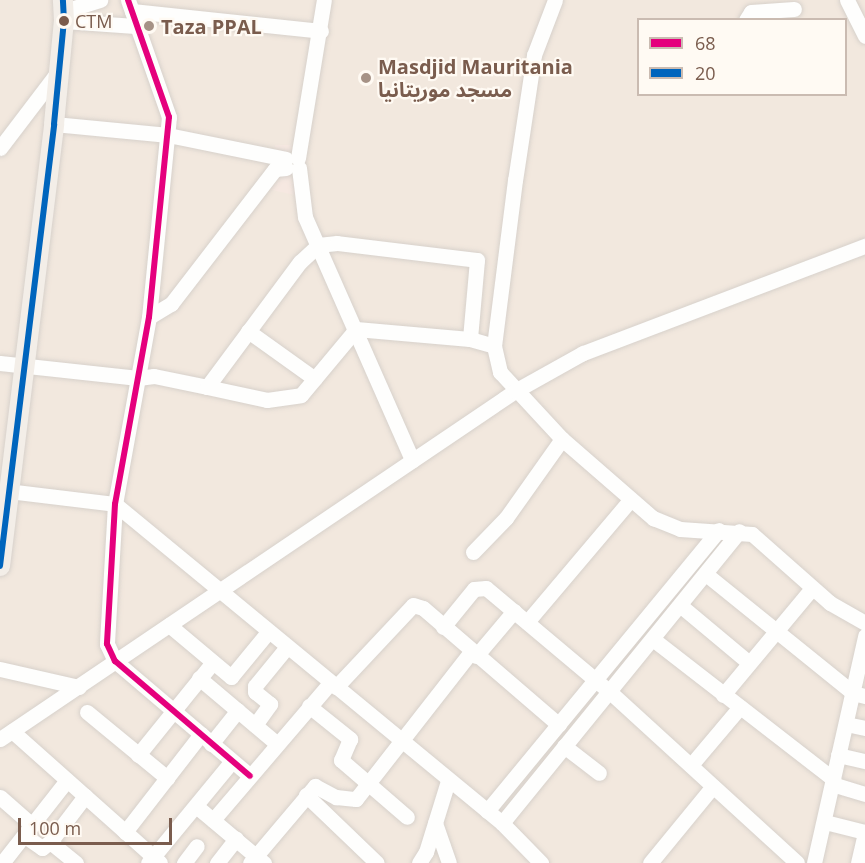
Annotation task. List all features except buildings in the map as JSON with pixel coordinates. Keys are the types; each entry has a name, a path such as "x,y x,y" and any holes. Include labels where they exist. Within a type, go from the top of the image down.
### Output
{"main road":[{"path":"0,566 22,366 54,123 64,11"}],"street":[{"path":"64,11 100,0"},
{"path":"324,0 321,31 292,163 300,200 318,245 412,460"},
{"path":"555,0 534,55 494,346 500,372 515,391 562,439 630,500 670,527 739,531 757,537 812,588 847,616 865,623"},
{"path":"847,0 865,36"},
{"path":"747,18 751,12 797,10"},
{"path":"64,11 131,13 321,31"},
{"path":"131,13 164,98 169,117 148,317 115,504 107,638 115,661 249,776"},
{"path":"0,148 58,72"},
{"path":"54,123 168,135 292,163"},
{"path":"148,317 171,304 275,169 292,163"},
{"path":"207,387 300,262 318,245 377,246 477,260 470,339"},
{"path":"232,761 153,861 125,832 66,780 4,736 515,391 583,353 865,246"},
{"path":"356,329 470,339 494,346"},
{"path":"0,363 138,378 154,376 279,401 301,395 356,329"},
{"path":"248,331 315,379"},
{"path":"473,552 506,518 562,439"},
{"path":"8,490 115,504 448,781 502,823 541,863"},
{"path":"528,622 630,500"},
{"path":"487,812 719,530"},
{"path":"502,823 707,575 739,531"},
{"path":"707,575 775,631 859,695"},
{"path":"443,627 480,586 528,622 610,692 797,863"},
{"path":"723,695 748,662 812,588"},
{"path":"213,820 309,706 413,606 423,608 559,725"},
{"path":"681,606 748,662"},
{"path":"196,806 236,839 256,860 306,795 317,786 333,796 352,801 474,654 514,611"},
{"path":"169,625 231,677"},
{"path":"218,694 268,632"},
{"path":"814,863 846,724 859,695 865,636"},
{"path":"654,639 832,782 865,794"},
{"path":"255,725 270,704 255,692 255,686 287,647"},
{"path":"138,755 213,662"},
{"path":"0,669 79,687"},
{"path":"199,678 278,744"},
{"path":"309,706 350,739 340,759 407,818"},
{"path":"690,765 740,707"},
{"path":"125,832 166,778 238,710"},
{"path":"87,712 166,778"},
{"path":"846,724 865,728"},
{"path":"564,746 599,773"},
{"path":"838,755 865,761"},
{"path":"2,863 66,780"},
{"path":"418,863 435,823 448,781"},
{"path":"650,863 713,786"},
{"path":"306,795 377,863"},
{"path":"0,797 42,848 50,842 85,796"},
{"path":"825,822 865,832 861,857"},
{"path":"435,823 449,863"},
{"path":"217,863 236,839"},
{"path":"50,842 74,862"},
{"path":"184,863 197,846"}],"shaded area":[{"path":"0,0 865,0 865,863 0,863"},
{"path":"275,145 301,145 300,196 262,188 274,174"}],"transit line":[{"name":"20","path":"0,566 54,124 64,21 63,0"},
{"name":"68","path":"128,0 169,117 149,317 115,504 107,644 115,661 250,776"}],"place":[{"name":"CTM","path":"64,21"},
{"name":"Taza PPAL","path":"149,26"},
{"name":"Masdjid Mauritania مسجد موريتانيا","path":"366,78"}]}
